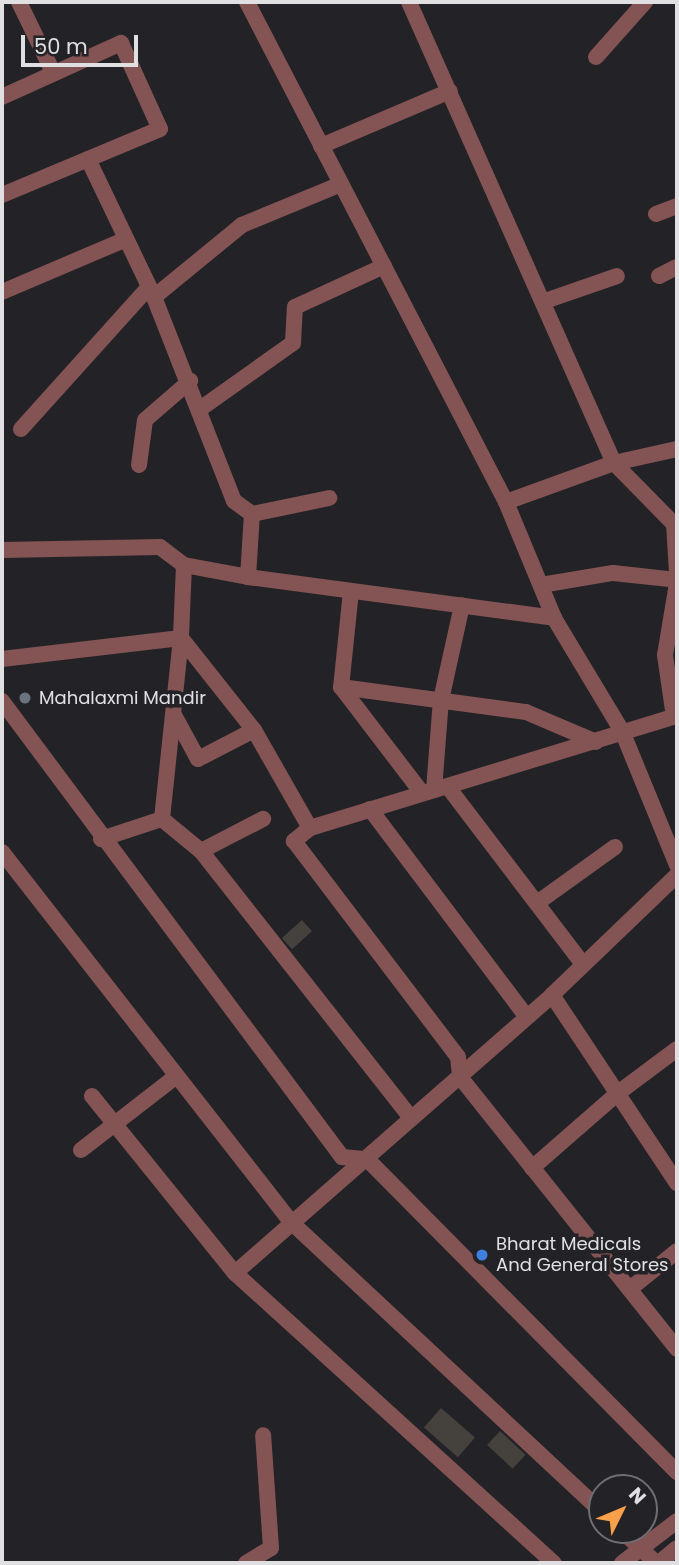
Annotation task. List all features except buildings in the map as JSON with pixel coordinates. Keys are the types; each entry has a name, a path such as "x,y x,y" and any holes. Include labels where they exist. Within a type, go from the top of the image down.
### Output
{"street":[{"path":"19,2 53,72"},
{"path":"247,2 506,502 554,618 622,731 677,864"},
{"path":"409,2 545,301 614,463 674,524 677,573"},
{"path":"596,57 645,2"},
{"path":"2,97 121,43 160,129 2,195"},
{"path":"321,146 450,91"},
{"path":"88,159 152,292 190,381 234,501 252,514 329,498"},
{"path":"21,429 152,292 242,225 341,184"},
{"path":"656,214 677,206"},
{"path":"2,292 127,239"},
{"path":"201,409 293,343 295,307 384,266"},
{"path":"659,276 677,267"},
{"path":"545,301 617,276"},
{"path":"139,465 145,420 190,381"},
{"path":"506,502 614,463 677,449"},
{"path":"248,577 252,514"},
{"path":"2,551 160,547 184,565 248,577 554,618"},
{"path":"162,819 181,638 184,565"},
{"path":"541,585 613,573 677,582 665,655 676,716 310,828 294,841 458,1057 460,1077 677,1349"},
{"path":"351,591 341,687 537,903 583,964"},
{"path":"435,790 441,700 462,605"},
{"path":"2,659 181,638"},
{"path":"181,638 254,730 310,828"},
{"path":"341,687 526,712 596,742"},
{"path":"2,701 101,839 342,1157 367,1159 677,1472"},
{"path":"174,714 198,759 254,730"},
{"path":"370,809 526,1016"},
{"path":"101,839 162,819"},
{"path":"162,819 201,851 411,1118"},
{"path":"201,851 263,819"},
{"path":"537,903 615,847"},
{"path":"2,852 175,1077 291,1222 588,1499"},
{"path":"235,1273 552,995 677,875"},
{"path":"552,995 677,1183"},
{"path":"532,1168 618,1093 677,1049"},
{"path":"81,1150 175,1077"},
{"path":"92,1096 235,1273 554,1563"},
{"path":"631,1288 677,1251"},
{"path":"246,1563 271,1548 263,1435"},
{"path":"622,1563 677,1521"},
{"path":"636,1544 658,1563 677,1548"}],"place":[{"name":"Mahalaxmi Mandir","path":"25,698"},
{"name":"Bharat Medicals And General Stores","path":"482,1255"}]}
